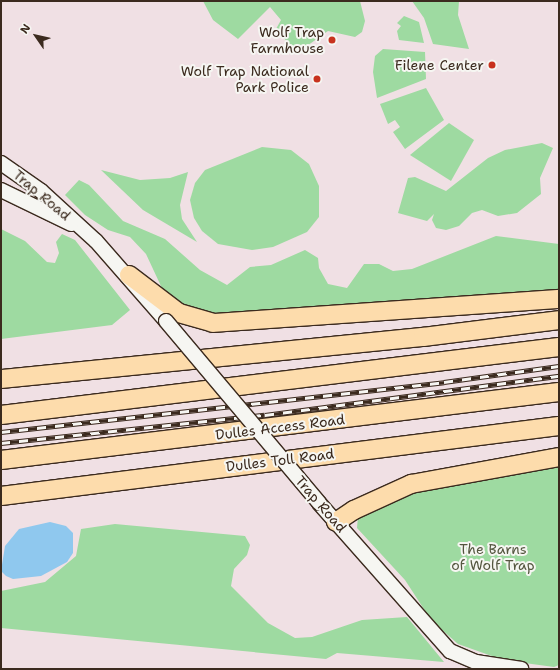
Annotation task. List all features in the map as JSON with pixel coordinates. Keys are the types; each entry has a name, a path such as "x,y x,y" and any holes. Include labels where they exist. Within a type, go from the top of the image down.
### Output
{"highway":[{"path":"129,275 179,313 213,323 559,299"},
{"path":"1,379 431,336 559,320"},
{"path":"1,415 559,347"},
{"name":"Dulles Access Road","path":"1,460 559,392"},
{"name":"Dulles Toll Road","path":"1,496 559,426"},
{"path":"336,522 354,510 411,484 559,457"}],"main road":[{"name":"Trap Road","path":"1,163 41,191 129,275 319,503 450,651 476,662 521,669"},
{"name":"Trap Road","path":"1,190 81,229"}],"green space":[{"path":"203,1 360,1 365,21 362,32 355,37 328,31 297,53 276,29 281,20 270,7 238,39 213,20"},
{"path":"412,1 459,1 458,15 469,49 433,44 424,18"},
{"path":"404,16 419,22 424,43 399,40 397,31 401,26 397,23"},
{"path":"383,49 425,52 426,79 377,98 373,72 375,56"},
{"path":"426,88 444,120 405,149 393,132 400,127 395,120 388,124 380,104"},
{"path":"449,123 474,140 451,181 410,155"},
{"path":"542,143 553,148 540,178 541,194 517,213 498,216 482,210 472,213 459,226 446,230 436,228 432,220 434,214 427,221 398,213 408,178 415,177 446,191 488,158 505,150"},
{"path":"262,147 291,150 309,164 319,186 319,217 307,232 273,247 252,250 218,244 202,231 194,218 190,200 195,183 205,170"},
{"path":"101,170 140,180 170,178 188,172 180,205 182,219 197,242 143,210"},
{"path":"79,180 89,185 123,221 165,239 200,270 227,285 250,267 271,265 305,250 318,258 319,268 328,284 347,288 364,264 379,264 393,271 412,269 496,236 559,244 559,292 209,317 167,299 146,254 130,237 108,230 85,215 65,195"},
{"path":"1,229 25,241 47,262 55,263 59,253 56,242 62,234 75,240 130,310 112,325 1,339"},
{"name":"The Barns of Wolf Trap","path":"559,463 559,665 554,667 503,660 458,644 431,620 405,580 357,528 358,516 420,489"},
{"path":"115,524 245,536 250,545 247,555 234,569 231,586 268,623 295,638 312,637 362,620 407,617 444,662 337,653 326,659 1,628 1,591 45,582 76,556 81,529"}],"water":[{"path":"50,522 66,526 73,533 73,553 67,562 41,576 13,579 6,576 1,571 5,546 19,529"}],"railway":[{"path":"1,432 444,382 559,366"},
{"path":"1,443 265,415 559,376"}],"place":[{"name":"Wolf Trap Farmhouse","path":"332,40"},
{"name":"Filene Center","path":"492,65"},
{"name":"Wolf Trap National Park Police","path":"317,79"}]}
